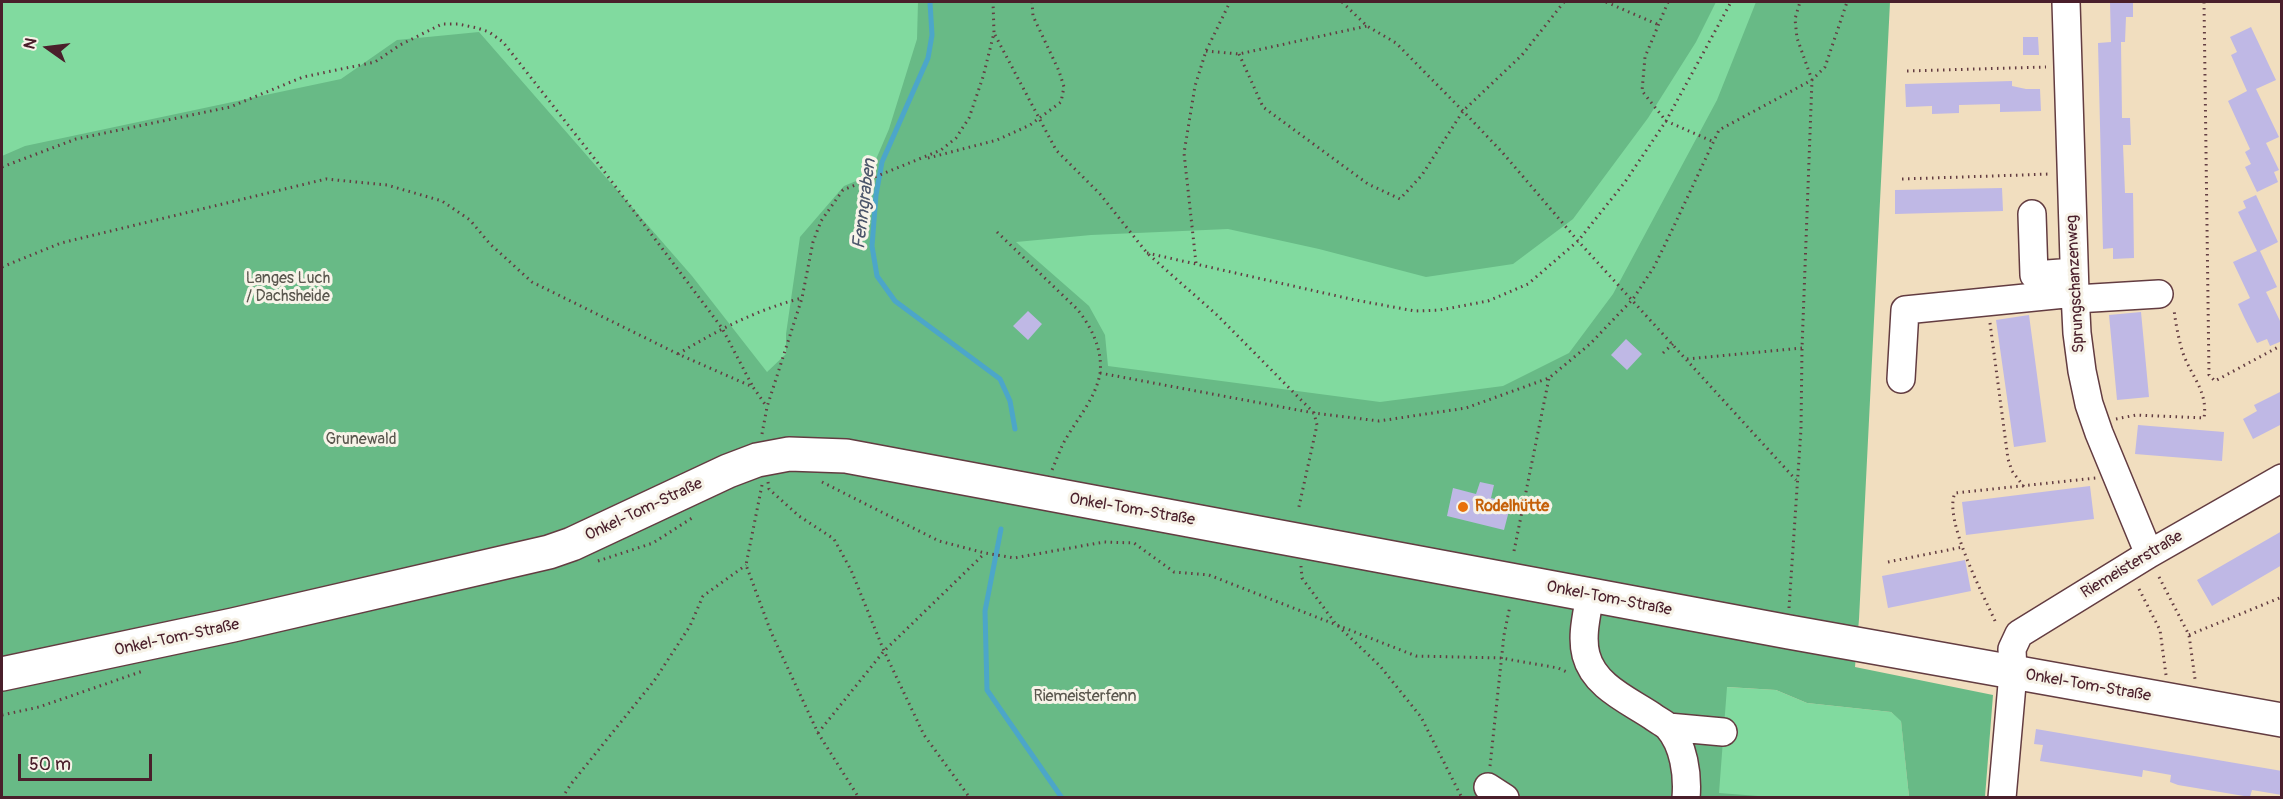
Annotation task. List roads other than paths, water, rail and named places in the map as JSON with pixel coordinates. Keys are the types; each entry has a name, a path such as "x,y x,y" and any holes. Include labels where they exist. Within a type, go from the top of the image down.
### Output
{"main road":[{"name":"Onkel-Tom-Straße","path":"2,674 233,626 549,552 609,527 728,471 771,456 789,454 846,456 2013,673 2282,720"}],"street":[{"name":"Sprungschanzenweg","path":"2066,2 2075,288 2082,371 2089,404 2099,433 2154,566"},
{"path":"2032,214 2034,275 2075,288 2166,298"},
{"path":"1901,379 1905,309 2000,300 2075,288"},
{"name":"Riemeisterstraße","path":"2002,798 2013,673 2012,649 2019,634 2154,566 2282,478"},
{"path":"1590,595 1584,629 1586,654 1592,669 1607,687 1668,727 1723,732"},
{"path":"1668,727 1682,755 1687,772 1686,798"}],"waterway":[{"name":"Fenngraben","path":"930,2 932,35 928,58 882,162 876,195 872,246 877,276 895,301 1000,379 1010,401 1015,429"},
{"name":"Fenngraben","path":"1001,529 985,611 987,690 1062,798"}],"place":[{"name":"Rodelhütte","path":"1463,507"}],"park label":[{"name":"Langes Luch / Dachsheide","path":"288,288"},
{"name":"Grunewald","path":"361,440"},
{"name":"Riemeisterfenn","path":"1085,697"}]}
